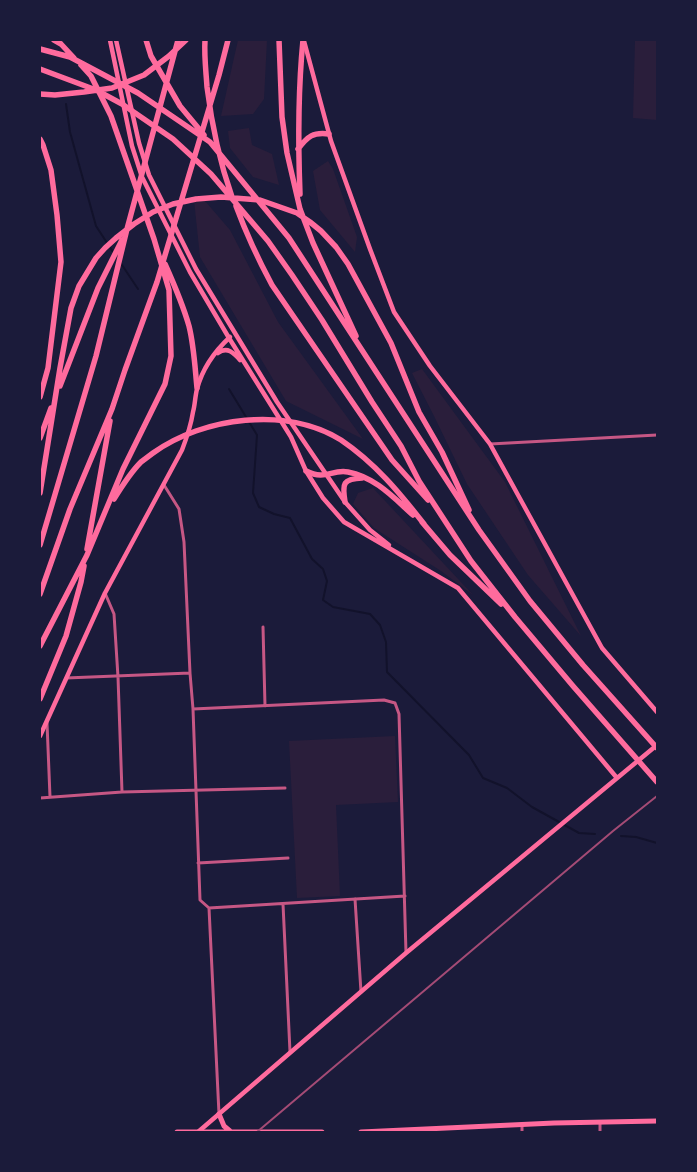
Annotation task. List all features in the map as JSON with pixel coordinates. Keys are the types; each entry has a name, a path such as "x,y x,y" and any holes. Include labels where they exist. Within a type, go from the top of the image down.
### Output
{"highway":[{"path":"40,646 87,555 123,469 165,384 172,356 169,290 154,239 120,142 91,76 61,44 54,40"},
{"path":"146,40 151,56 180,106 289,238 479,530 530,601 583,665 657,746"},
{"path":"40,545 96,356 127,229 178,40"},
{"path":"40,94 55,95 112,88 144,76 186,40"},
{"path":"205,40 204,56 211,120 222,169 241,222 259,260 272,285 392,460 441,515"},
{"path":"40,594 70,509 112,409 157,282 228,40"},
{"path":"279,40 282,117 287,153 300,209 313,243 364,354"},
{"path":"300,209 298,149 301,65 304,40"},
{"path":"40,49 70,57 138,93 210,142"},
{"path":"40,69 96,90 122,104 173,139 211,174 268,240 297,282 401,446 419,481 471,561 573,686 657,782"},
{"path":"298,149 311,135 330,134"},
{"path":"40,139 51,170 61,262 48,368 40,397"},
{"path":"40,493 72,308 80,286 96,258 134,224 153,212 173,204 196,199 221,197 260,200 297,213 321,231 348,264 391,343 419,412 442,452 479,530"},
{"path":"40,438 98,288 127,229"},
{"path":"154,239 189,327 198,388"},
{"path":"40,699 66,636 81,582 112,409"},
{"path":"104,516 124,483 141,462 163,446 185,434 214,425 241,421 263,419 294,422 318,429 340,440 370,462 396,489 456,560 515,617"},
{"path":"306,471 320,476 346,472 364,477 380,485 424,524"},
{"path":"344,502 343,491 347,480 364,477"}],"main road":[{"path":"110,40 132,146 142,177 190,272 291,437 306,471 323,498 344,522 458,588 617,778"},
{"path":"116,40 139,144 149,174 196,268 277,402 344,502 370,530 398,552"},
{"path":"304,40 330,134 360,224 394,312 430,366 490,444 602,648 657,712"},
{"path":"40,736 105,593 182,450 194,412 198,388 211,359 229,338 235,334"},
{"path":"211,359 221,351 228,350 234,353 249,370"},
{"path":"198,1132 406,953 657,746"},
{"path":"219,1114 224,1126 231,1131"},
{"path":"362,1132 554,1123 657,1121"},
{"path":"209,1124 209,1132"},
{"path":"177,1132 322,1132"}],"street":[{"path":"490,444 657,435"},
{"path":"164,485 179,509 184,542 193,709 200,900 209,908 405,896"},
{"path":"105,593 114,614 122,792"},
{"path":"263,627 265,706"},
{"path":"66,678 190,673"},
{"path":"193,709 384,700 395,703 399,714 406,953"},
{"path":"47,720 50,797"},
{"path":"40,798 122,792 285,788"},
{"path":"198,863 288,858"},
{"path":"354,899 361,993"},
{"path":"283,904 290,1052"},
{"path":"209,908 219,1114"},
{"path":"600,1123 600,1132"},
{"path":"522,1125 522,1132"}],"shaded area":[{"path":"238,40 267,40 264,99 253,114 221,116"},
{"path":"635,40 657,40 657,120 633,118"},
{"path":"249,128 252,145 272,154 279,185 253,177 230,148 228,131"},
{"path":"328,161 333,169 357,237 355,252 320,210 313,171"},
{"path":"194,200 205,201 230,230 278,322 363,439 286,401 200,257"},
{"path":"422,369 505,482 581,636 528,575 467,484 412,373"},
{"path":"373,488 473,595 441,571 374,528 353,504 358,493"},
{"path":"395,736 398,802 336,805 340,896 297,898 289,741"}],"waterway":[{"path":"66,104 70,132 96,226 113,252"},
{"path":"120,262 138,289"},
{"path":"229,389 257,435 253,493 259,507 274,514 290,518 312,559 323,569 327,581 323,600 333,607 370,614 380,625 386,642 387,672 469,755 483,778 507,788 532,807 579,833 595,834"},
{"path":"621,836 636,837 657,843"}],"railway":[{"path":"257,1132 613,831 657,796"}]}
